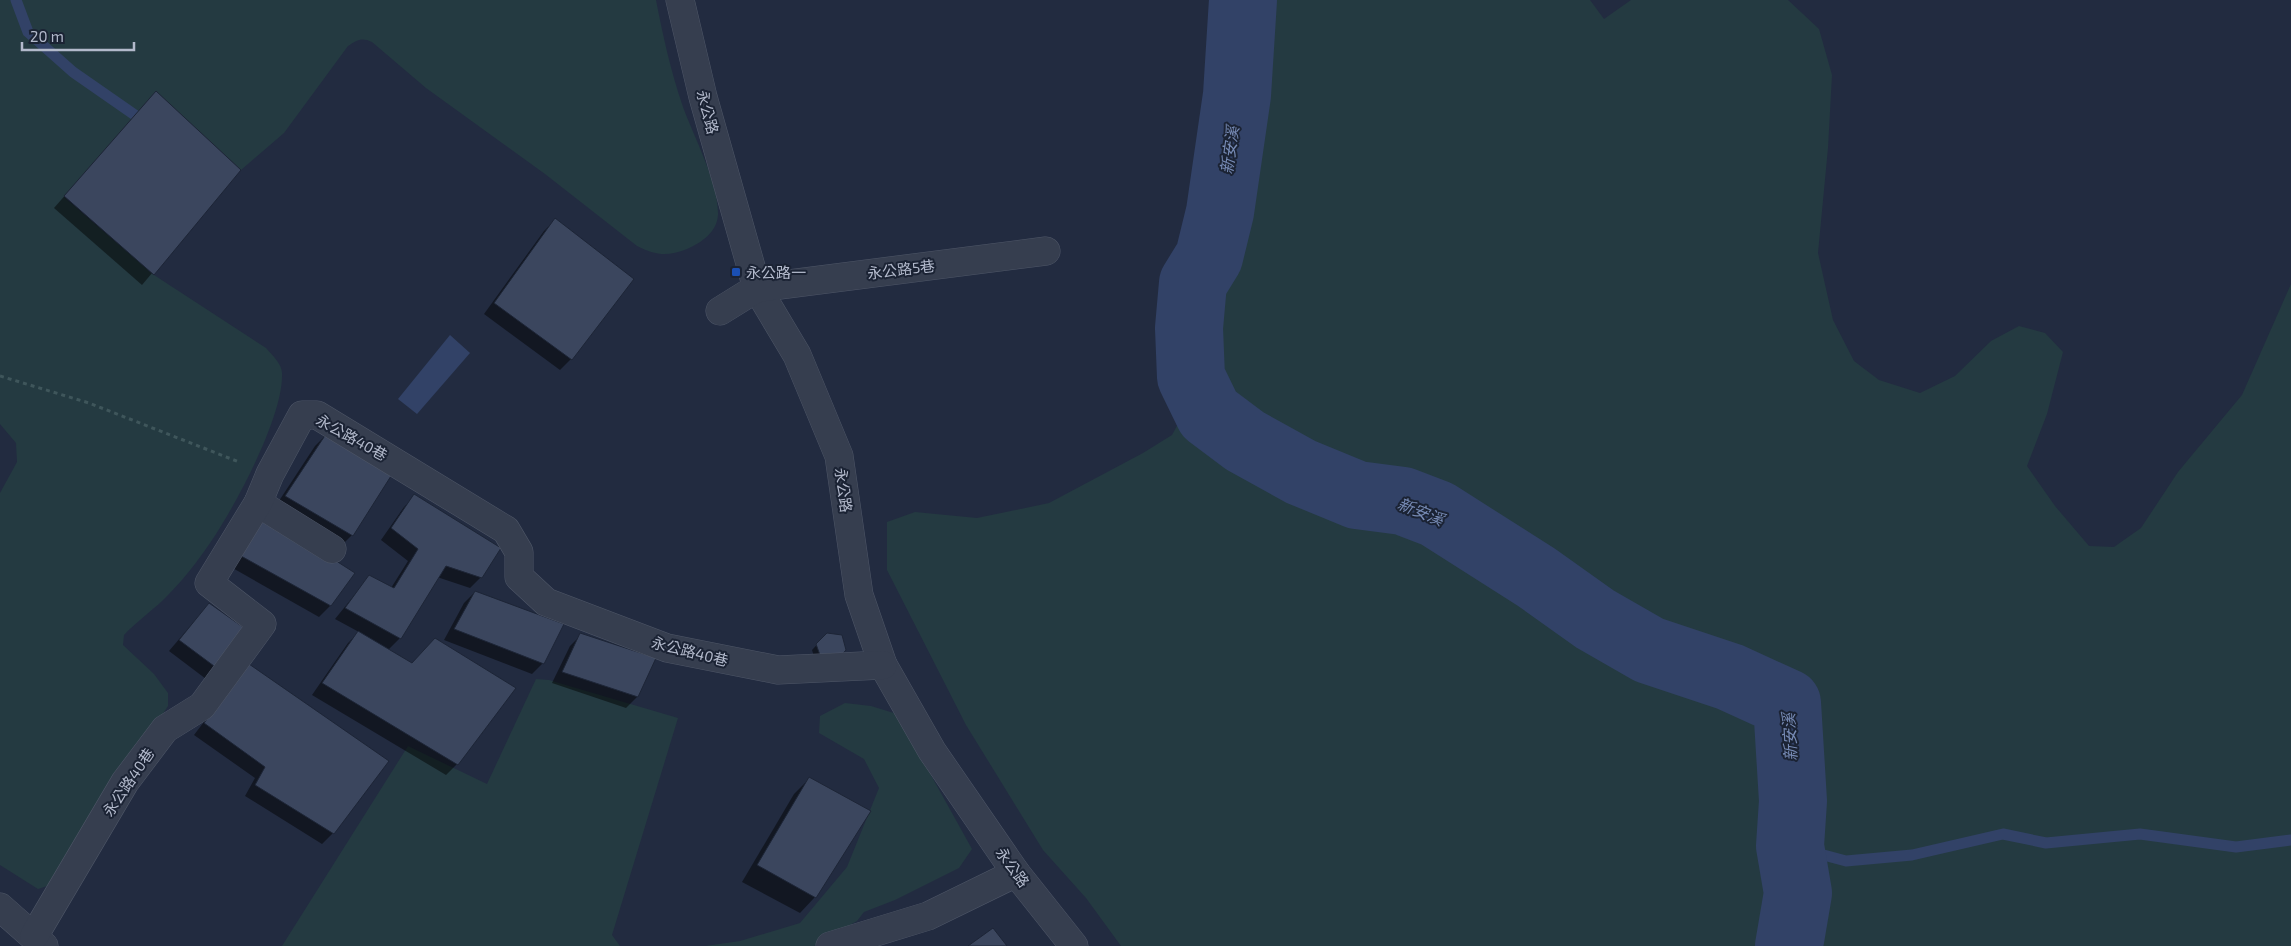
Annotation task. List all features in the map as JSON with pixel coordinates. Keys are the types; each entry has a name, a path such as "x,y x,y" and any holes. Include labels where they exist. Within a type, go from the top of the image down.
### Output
{"street":[{"name":"永公路","path":"680,0 703,98 758,288 797,355 839,456 859,595 883,665 932,750 1016,873 1074,946"},
{"name":"永公路5巷","path":"758,288 1046,251"},
{"path":"720,311 758,288"},
{"name":"永公路40巷","path":"0,907 39,941 125,782 165,729 202,706 262,624 209,583 258,503 270,474 302,415 317,414 506,530 520,552 519,578 546,602 667,648 778,670 883,665"},
{"path":"258,503 332,549"},
{"path":"830,946 928,916 1016,873"}],"path":[{"path":"0,376 89,403 270,474"}],"shaded area":[{"path":"0,0 656,0 675,81 683,107 710,175 718,215 715,227 711,232 698,244 687,249 661,254 637,246 545,174 426,88 372,42 362,39 348,46 284,133 241,170 156,92 64,197 154,275 266,348 282,370 280,392 265,440 240,492 214,537 178,584 124,635 123,645 154,674 168,693 168,706 50,885 38,889 0,865 0,493 17,462 16,443 0,424"},
{"path":"1258,0 1590,0 1604,19 1631,0 1788,0 1819,29 1832,75 1828,148 1818,253 1833,320 1854,361 1879,380 1920,393 1955,376 1991,341 2019,326 2045,333 2063,352 2047,414 2027,466 2055,506 2089,546 2114,547 2141,528 2178,472 2242,395 2291,284 2291,946 1121,946 1086,898 1043,850 966,725 887,570 887,522 915,512 977,518 1049,503 1143,453 1172,435 1214,358 1214,296 1239,216 1252,92"},
{"path":"536,679 549,680 678,718 612,935 620,946 282,946 408,746 487,784"},
{"path":"845,703 871,706 897,714 972,849 959,868 895,900 864,912 857,921 814,946 705,946 740,941 800,923 847,867 879,788 864,759 819,733 820,716"}],"water":[{"path":"450,335 470,353 417,414 398,399"}],"building":[{"path":"156,91 241,170 154,275 64,196"},
{"path":"555,218 634,279 572,360 494,303"},
{"path":"326,434 391,476 353,536 285,496"},
{"path":"414,494 501,548 482,578 446,566 401,639 345,608 369,575 394,588 418,549 391,528"},
{"path":"258,511 355,573 331,606 232,551"},
{"path":"475,591 564,624 544,664 454,629"},
{"path":"209,603 247,630 218,669 179,640"},
{"path":"358,631 412,663 435,638 516,688 458,765 322,683"},
{"path":"580,633 656,658 638,697 562,672"},
{"path":"827,633 842,635 846,650 836,661 821,658 816,644"},
{"path":"249,664 389,761 334,834 255,785 265,767 204,723"},
{"path":"809,777 871,811 816,898 757,865"},
{"path":"993,928 1007,946 968,946"}],"waterway":[{"path":"16,0 28,32 73,72 142,120"},
{"name":"新安溪","path":"1243,0 1237,95 1220,212 1209,257 1193,283 1189,328 1191,377 1209,414 1245,441 1301,472 1357,495 1403,501 1437,514 1536,577 1595,619 1649,650 1730,677 1787,703 1793,801 1790,846 1798,893 1789,946"},
{"path":"1790,846 1846,861 1912,855 2003,834 2046,843 2140,834 2236,847 2291,840"}],"place":[{"name":"永公路一","path":"736,272"}]}
